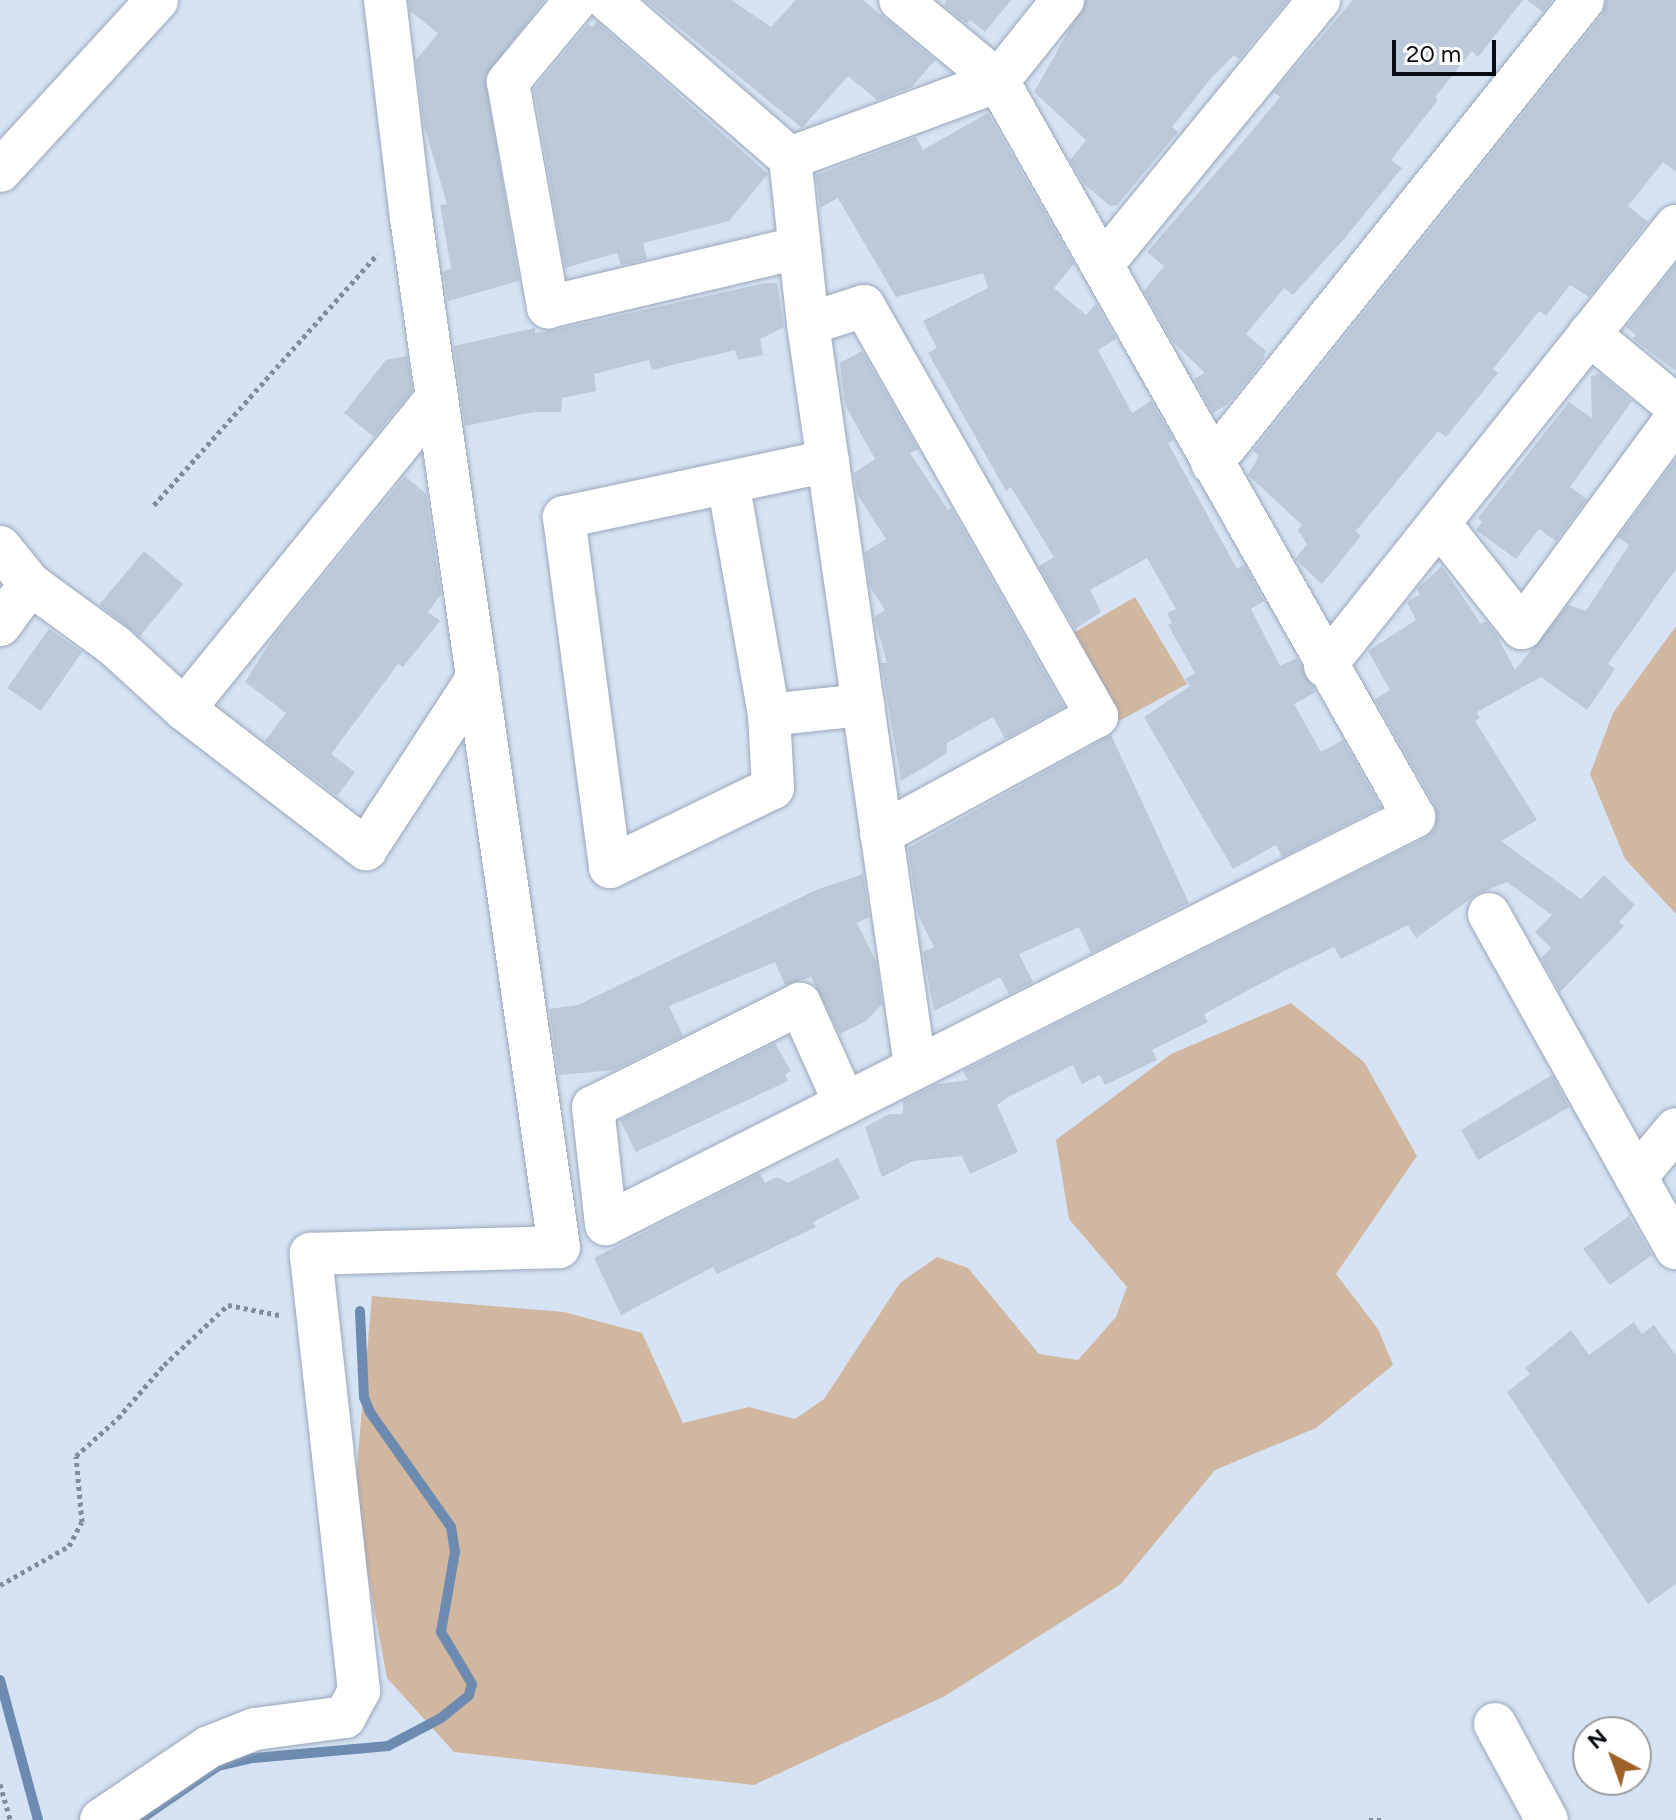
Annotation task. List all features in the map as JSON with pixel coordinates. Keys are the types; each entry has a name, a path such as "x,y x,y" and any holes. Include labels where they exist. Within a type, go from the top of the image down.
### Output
{"street":[{"path":"0,171 157,0"},
{"path":"101,1820 209,1747 255,1729 345,1717 359,1691 311,1254 559,1247 411,218 385,0"},
{"path":"576,0 508,82 548,307 798,248"},
{"path":"608,0 790,158 808,324 915,1066"},
{"path":"845,1104 800,1004 593,1107 606,1224 776,1143 915,1066 1414,817 1325,666 998,81 900,0"},
{"path":"790,158 998,81 1063,0"},
{"path":"1102,265 1319,0"},
{"path":"1212,463 1583,0"},
{"path":"1325,666 1676,226"},
{"path":"808,324 864,306 1097,716 881,834"},
{"path":"1589,334 1676,406"},
{"path":"184,709 437,398"},
{"path":"1439,523 1522,628 1676,418"},
{"path":"728,482 769,715 773,788 610,867 564,517 728,482 828,461"},
{"path":"0,547 30,584 115,646 184,709 366,849 478,677"},
{"path":"0,625 30,584"},
{"path":"769,715 863,705"},
{"path":"1489,914 1676,1248"},
{"path":"1636,1177 1676,1129"},
{"path":"1495,1724 1547,1820"}],"path":[{"path":"154,505 411,218"},
{"path":"0,1585 69,1546 82,1522 76,1456 228,1305 319,1323"},
{"path":"0,1784 10,1820"},
{"path":"1369,1820 1384,1820"}],"shaded area":[{"path":"1135,597 1187,684 1119,721 1070,635"},
{"path":"1676,626 1676,914 1625,859 1590,774 1613,713"},
{"path":"1291,1003 1364,1062 1417,1156 1336,1274 1378,1329 1393,1365 1316,1428 1215,1470 1121,1584 945,1696 754,1785 454,1752 387,1678 354,1500 372,1296 564,1312 642,1333 683,1423 749,1407 795,1419 824,1399 900,1283 937,1257 968,1268 1039,1354 1078,1360 1116,1317 1127,1287 1069,1219 1056,1140 1171,1054"}],"building":[{"path":"409,0 545,0 485,77 519,281 448,301 443,272 451,268 440,205 447,204 424,125 416,60 438,33 410,11"},
{"path":"645,0 731,0 771,27 796,0 863,0 935,60 912,87 877,100 848,76 802,128"},
{"path":"946,0 1011,0 985,32 970,20 967,24 945,6"},
{"path":"1086,0 1288,0 1239,59 1234,55 1213,76 1172,127 1178,132 1117,205 1110,206 1084,184 1070,160 1086,140 1034,92"},
{"path":"1353,0 1523,0 1478,57 1472,51 1435,97 1438,100 1391,160 1402,168 1344,239 1293,295 1284,288 1246,334 1266,351 1262,362 1228,404 1213,413 1194,379 1205,373 1173,342 1144,291 1164,266 1147,252 1280,97 1274,92"},
{"path":"1527,0 1552,0 1543,12"},
{"path":"1606,0 1676,0 1676,172 1663,162 1628,206 1648,222 1589,297 1570,285 1546,316 1539,311 1493,369 1498,373 1446,437 1438,431 1356,531 1361,536 1322,584 1295,559 1307,544 1298,530 1302,525 1248,475 1259,456 1253,451 1602,15"},
{"path":"597,22 768,174 729,221 643,243 647,259 621,265 617,253 565,268 534,89 588,24 592,27"},
{"path":"988,113 1074,264 1054,288 1086,315 1096,304 1116,339 1098,350 1132,413 1151,401 1174,440 1168,443 1237,569 1244,565 1264,601 1251,609 1280,666 1297,658 1316,692 1294,704 1321,752 1343,740 1381,807 1282,857 1276,845 1233,869 1144,717 1190,686 1185,679 1195,673 1168,625 1172,623 1167,613 1176,609 1147,558 1090,590 1101,612 1075,629 1039,566 1054,557 1011,487 1006,491 928,353 937,348 923,321 988,288 983,273 896,297 838,198 820,208 816,175 916,137 923,150"},
{"path":"1676,264 1676,371 1633,339 1636,335 1626,327"},
{"path":"765,283 777,283 784,327 760,339 763,355 738,360 735,350 652,370 649,360 594,374 596,391 562,398 561,412 534,412 465,426 454,346 535,328 535,333 554,330"},
{"path":"862,351 918,449 910,453 948,510 951,508 1064,707 1005,739 993,717 947,743 946,754 901,781 881,663 887,663 874,617 885,610 870,587 865,552 886,539 857,494 854,473 875,459 845,405 840,363"},
{"path":"407,356 412,391 374,437 344,413 386,360"},
{"path":"1600,374 1632,401 1570,487 1587,499 1556,541 1539,529 1516,559 1476,530 1482,522 1478,518 1569,402 1592,418 1591,376"},
{"path":"1676,459 1676,569 1608,664 1615,669 1587,710 1541,677 1477,712 1480,718 1475,721 1537,820 1501,841 1581,899 1604,875 1635,905 1619,922 1624,926 1560,992 1541,958 1551,948 1535,932 1552,915 1507,882 1477,894 1416,938 1408,925 1341,959 1334,947 1284,971 1204,1014 1208,1022 1152,1050 1157,1060 1105,1085 1100,1075 1082,1084 1073,1065 1010,1096 997,1105 1018,1152 970,1174 962,1156 913,1161 882,1177 865,1127 889,1114 903,1114 903,1101 938,1084 968,1080 963,1071 1425,838 1435,829 1435,806 1375,699 1390,690 1368,651 1416,620 1407,602 1420,594 1417,589 1442,566 1481,624 1486,621 1496,634 1515,670 1568,605 1586,611 1629,545 1618,537"},
{"path":"405,476 426,494 441,594 428,612 440,621 403,667 398,664 331,754 355,772 337,796 265,741 286,713 245,682 272,639"},
{"path":"144,551 183,584 140,636 99,605"},
{"path":"49,629 82,652 41,711 7,688"},
{"path":"1111,735 1189,903 1091,953 1079,927 1019,954 1033,982 1009,994 1000,977 934,1011 923,952 934,947 918,915 908,848"},
{"path":"863,874 869,917 857,923 876,961 882,1004 866,1021 840,1034 811,977 785,985 775,962 669,1006 683,1036 614,1070 559,1075 549,1009 578,1005 816,890"},
{"path":"775,1043 791,1071 785,1074 788,1081 636,1152 620,1120"},
{"path":"1552,1075 1569,1107 1478,1160 1461,1130"},
{"path":"838,1158 860,1198 813,1222 816,1227 717,1274 713,1267 621,1315 594,1258 760,1173 765,1183 777,1177 788,1183"},
{"path":"1629,1216 1652,1255 1610,1285 1583,1249"},
{"path":"1634,1322 1642,1334 1654,1325 1676,1355 1676,1584 1648,1604 1507,1392 1530,1374 1525,1368 1571,1330 1589,1355"}],"waterway":[{"path":"139,1820 218,1766 253,1758 388,1746 441,1718 469,1695 472,1684 441,1632 455,1552 451,1527 370,1412 364,1397 360,1311"},
{"path":"0,1680 38,1820"}]}
